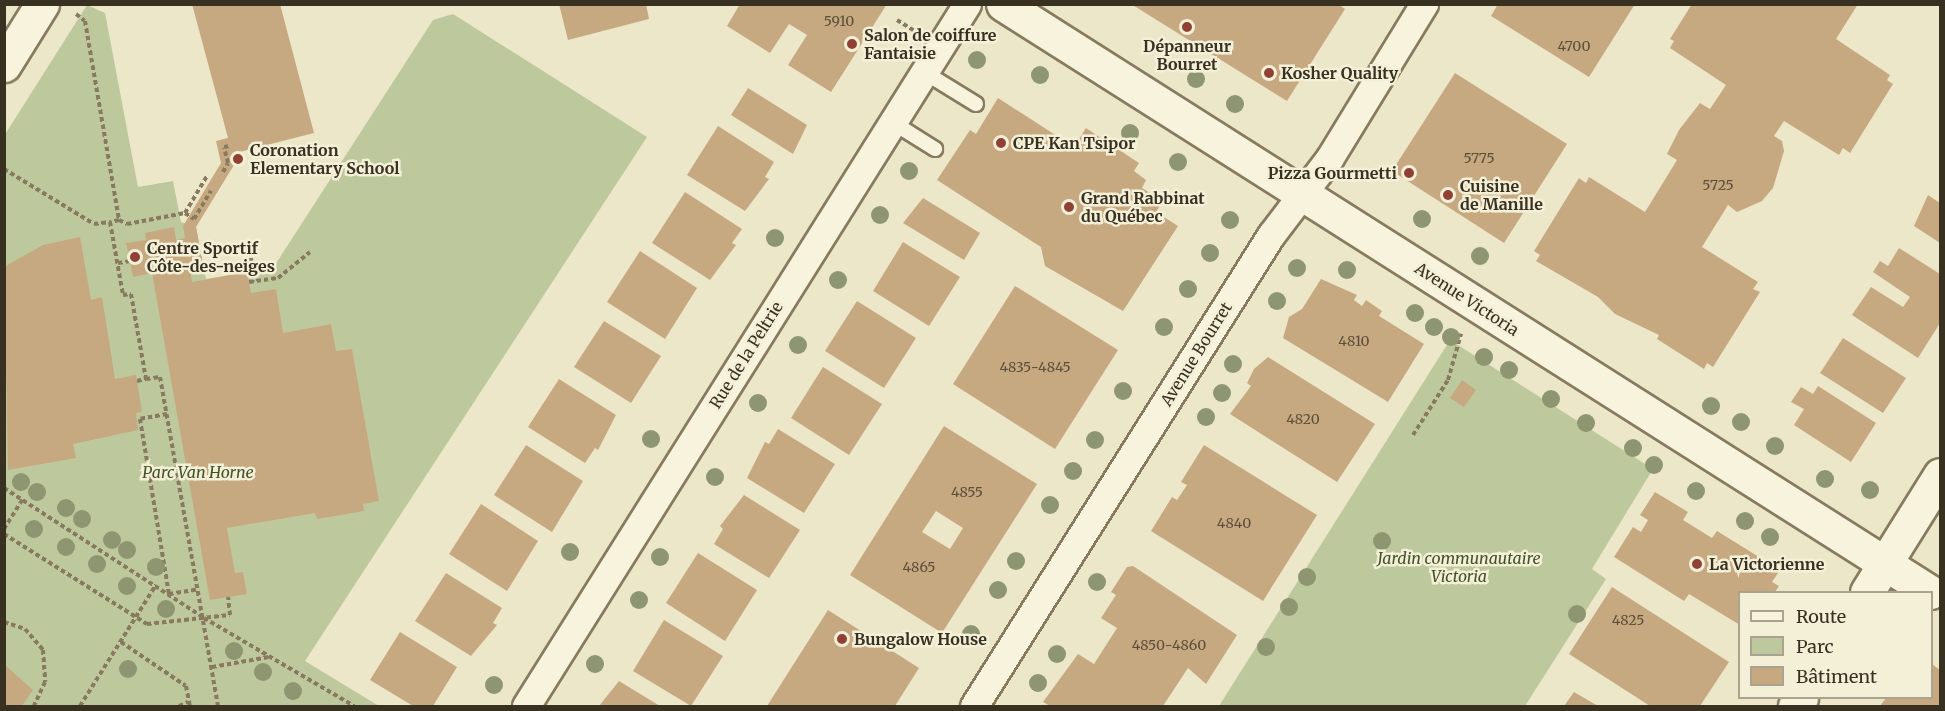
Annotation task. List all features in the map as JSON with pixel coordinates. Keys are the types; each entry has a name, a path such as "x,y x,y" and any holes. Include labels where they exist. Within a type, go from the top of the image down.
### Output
{"street":[{"path":"4,64 42,4"},
{"name":"Rue de la Peltrie","path":"526,706 967,4"},
{"name":"Avenue Victoria","path":"1004,4 1928,591"},
{"name":"Avenue Bourret","path":"974,706 1270,235 1302,194 1424,4"},
{"path":"1868,591 1941,475"}],"lane":[{"path":"924,72 976,104"},
{"path":"892,122 935,149"}],"path":[{"path":"76,14 85,21 119,220"},
{"path":"897,20 916,32"},
{"path":"223,172 228,163 224,147 230,146"},
{"path":"4,169 94,224 119,220 127,224 185,213 194,219 211,190"},
{"path":"185,213 207,176"},
{"path":"110,222 123,296 132,294 146,379"},
{"path":"250,243 251,282 278,278 310,252"},
{"path":"118,263 130,261"},
{"path":"1413,435 1448,380 1461,334"},
{"path":"137,381 160,377 218,706"},
{"path":"167,414 140,419 169,594"},
{"path":"149,478 178,474"},
{"path":"4,488 204,618 354,706"},
{"path":"4,529 23,500"},
{"path":"4,534 147,624 230,615 228,597"},
{"path":"80,706 156,585"},
{"path":"169,594 199,589"},
{"path":"4,622 26,627 41,645 46,660 45,682 36,706"},
{"path":"121,642 186,686 189,704 179,706"},
{"path":"212,667 269,657"}],"green space":[{"name":"Parc Van Horne","path":"87,5 105,13 138,187 173,181 181,222 196,227 206,279 273,268 433,20 453,14 647,137 305,661 379,706 5,706 4,136"},
{"name":"Jardin communautaire Victoria","path":"1450,340 1653,469 1592,569 1606,579 1525,706 1219,706"}],"building":[{"path":"192,4 280,4 314,133 232,154 234,165 196,227 202,259 189,261 192,282 247,272 251,293 276,289 283,333 331,324 336,351 352,349 379,501 363,504 364,511 317,519 315,513 227,528 235,573 243,572 247,594 210,600 152,273 133,277 126,243 146,240 145,233 174,227 176,240 185,238 183,226 221,163 216,141 228,138"},
{"path":"559,4 646,4 649,19 568,40"},
{"path":"740,4 887,4 831,92 788,65 807,35 789,24 770,53 727,26"},
{"path":"1131,4 1338,4 1345,9 1287,101"},
{"path":"1498,4 1635,4 1589,77 1491,16"},
{"path":"1692,4 1858,4 1836,39 1890,75 1887,80 1893,84 1850,153 1843,148 1839,155 1784,121 1774,136 1782,141 1784,151 1773,188 1762,201 1737,212 1728,205 1702,247 1758,282 1753,289 1760,292 1713,367 1707,363 1704,369 1657,339 1659,335 1615,314 1598,297 1536,261 1540,255 1534,251 1579,178 1586,183 1589,177 1645,212 1677,160 1667,154 1679,130 1700,103 1710,109 1726,85 1670,48 1674,41 1670,39"},
{"path":"1455,73 1567,144 1504,243 1392,171"},
{"path":"748,88 807,125 793,154 731,115"},
{"name":"Grand Rabbinat du Québec","path":"998,98 1074,147 1086,128 1139,163 1134,171 1146,180 1142,188 1163,201 1156,212 1178,226 1123,311 1045,266 1041,247 937,180 970,130 976,134"},
{"path":"718,126 774,162 765,177 769,179 745,211 687,175"},
{"path":"685,192 742,229 732,243 736,245 710,280 652,243"},
{"path":"1928,195 1940,203 1940,243 1914,226"},
{"path":"923,198 980,233 964,260 903,223"},
{"path":"80,237 91,300 102,297 115,379 136,375 142,412 136,413 138,430 73,444 76,458 8,470 4,267 43,245"},
{"path":"903,242 960,277 929,326 873,291"},
{"path":"1899,248 1940,274 1940,323 1918,358 1852,315 1871,287 1903,307 1910,297 1873,272 1880,261 1888,266"},
{"path":"640,251 697,288 665,339 607,302"},
{"path":"1321,279 1357,295 1354,300 1362,306 1366,300 1382,311 1379,316 1424,344 1388,402 1283,338 1289,317 1302,309"},
{"path":"1015,286 1118,350 1055,449 953,384"},
{"path":"857,301 916,338 884,388 825,351"},
{"path":"604,321 661,356 631,403 574,367"},
{"path":"1843,338 1906,378 1883,413 1820,373"},
{"path":"1268,357 1375,424 1337,482 1230,414 1251,386 1247,383 1254,369"},
{"path":"823,367 882,404 849,455 791,418"},
{"path":"559,379 616,415 598,450 595,448 585,463 528,427"},
{"path":"1462,380 1476,390 1464,407 1450,398"},
{"path":"1818,386 1876,423 1851,462 1794,425 1804,409 1791,402 1801,387 1813,394"},
{"path":"944,426 1037,484 942,633 850,575","holes":["936,511 963,528 950,549 922,532"]},
{"path":"778,429 835,464 804,513 747,478 765,442 769,444"},
{"path":"526,445 583,481 552,532 494,495"},
{"path":"1204,445 1317,515 1263,601 1151,531 1172,497 1177,500 1187,485 1181,482"},
{"name":"La Victorienne","path":"1655,492 1688,512 1683,520 1712,538 1717,531 1780,570 1772,582 1779,586 1776,591 1738,591 1738,624 1689,594 1684,601 1614,557 1633,527 1641,532 1648,520 1640,515"},
{"path":"744,495 800,530 769,578 714,544 723,529 720,526"},
{"path":"481,504 538,541 507,591 449,554"},
{"path":"698,553 757,590 725,641 666,603"},
{"path":"1133,566 1237,635 1206,684 1188,668 1163,706 1050,706 1043,702 1078,654 1094,664 1117,628 1101,618 1116,595 1111,592 1127,567"},
{"path":"446,573 502,608 493,623 497,625 471,656 415,621"},
{"path":"1612,587 1729,662 1700,706 1650,706 1569,654"},
{"name":"Bungalow House","path":"828,610 919,668 895,706 767,706"},
{"path":"664,620 723,656 691,706 633,671"},
{"path":"400,632 457,667 433,706 413,706 370,680"},
{"path":"4,664 33,690 22,706 4,706"},
{"path":"1933,665 1940,670 1940,706 1880,706 1885,699 1933,699"},
{"path":"619,681 660,706 599,706"},
{"path":"1574,692 1598,706 1564,706"}],"place":[{"name":"Dépanneur Bourret","path":"1187,27"},
{"name":"Salon de coiffure Fantaisie","path":"852,44"},
{"name":"Kosher Quality","path":"1269,73"},
{"name":"CPE Kan Tsipor","path":"1001,143"},
{"name":"Coronation Elementary School","path":"238,159"},
{"name":"Pizza Gourmetti","path":"1409,173"},
{"name":"Cuisine de Manille","path":"1448,195"},
{"name":"Grand Rabbinat du Québec","path":"1069,207"},
{"name":"Centre Sportif Côte-des-neiges","path":"135,257"},
{"name":"La Victorienne","path":"1697,564"},
{"name":"Bungalow House","path":"842,639"}]}
